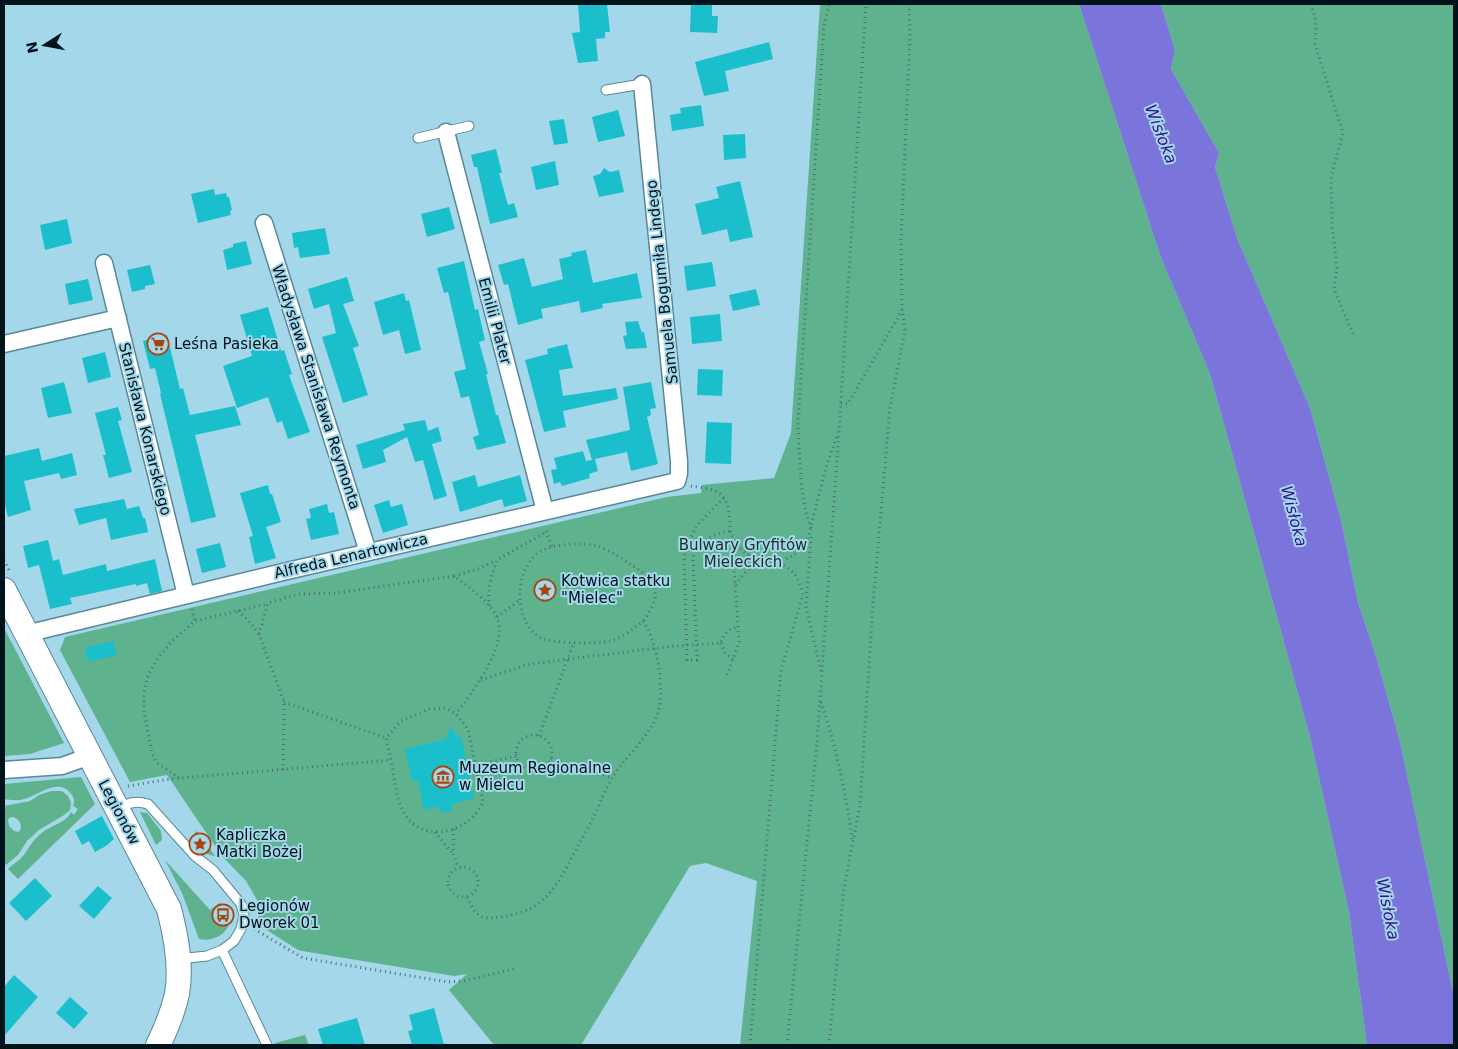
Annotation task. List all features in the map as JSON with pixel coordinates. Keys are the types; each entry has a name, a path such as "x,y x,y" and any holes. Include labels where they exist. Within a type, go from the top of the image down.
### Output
{"street":[{"name":"Samuela Bogumiła Lindego","path":"642,84 679,461 677,481"},
{"name":"Emilii Plater","path":"446,132 545,518"},
{"name":"Władysława Stanisława Reymonta","path":"264,223 368,552"},
{"name":"Stanisława Konarskiego","path":"104,263 189,600"},
{"path":"4,344 118,318"},
{"name":"Alfreda Lenartowicza","path":"27,636 38,631 189,600 368,552 545,518 677,481"},
{"name":"Legionów","path":"4,590 169,909 178,959 177,995 167,1026 158,1045"},
{"path":"4,770 62,766 90,756"}],"lane":[{"path":"606,90 642,84"},
{"path":"418,138 469,126"},
{"path":"117,809 129,803 139,801 148,804 195,856 213,870 241,904 244,915 241,929 234,941 222,950 207,956 178,959"},
{"path":"222,950 267,1045"}],"path":[{"path":"806,607 811,529 805,506 798,424 824,26 830,4"},
{"path":"787,1045 822,678 866,4"},
{"path":"829,1045 844,887 860,805 873,603 890,408 905,330 902,309 901,240 910,36 909,4"},
{"path":"1311,4 1316,22 1315,44 1343,133 1331,177 1332,224 1337,268 1334,288 1352,334"},
{"path":"841,404 848,404 902,309"},
{"path":"736,586 746,572 756,563 781,561 791,557 800,551 807,542 826,467 839,430"},
{"path":"701,488 719,493 724,498 732,531 739,642 727,675"},
{"path":"724,498 696,526 684,556 687,660 697,660 693,558 698,547 708,538 717,532 732,531"},
{"path":"545,518 546,532 552,547"},
{"path":"180,779 156,762 152,753 144,712 144,692 148,675 158,658 170,643 195,621 298,594 335,594 454,576 475,570 497,560 546,532"},
{"path":"732,537 747,555 757,560 780,564 796,574 803,594 822,678"},
{"path":"572,544 587,544 600,547 638,568 647,577 655,590 655,598 651,609 643,621 624,635 611,641 574,642 547,640 540,637 526,624 521,610 521,600 521,585 525,570 537,553 552,547 572,544"},
{"path":"456,714 481,680 500,636 500,626 488,598 490,581 497,560"},
{"path":"454,576 490,606"},
{"path":"750,1045 781,670 803,594"},
{"path":"189,600 195,621"},
{"path":"496,617 521,600"},
{"path":"259,634 268,603"},
{"path":"238,610 259,634 284,702 283,770"},
{"path":"467,897 477,914 486,919 525,911 540,902 556,885 588,829 612,778 642,740 657,714 660,698 655,648 643,621"},
{"path":"733,658 725,653 721,643 724,635 729,630 738,627"},
{"path":"539,736 574,642"},
{"path":"481,680 526,665 568,658 721,643"},
{"path":"820,700 827,718 848,807 852,842"},
{"path":"284,702 386,738"},
{"path":"446,708 456,714 468,729 483,802 474,818 454,829 435,832 425,830 411,822 400,804 386,738 401,721 429,709 446,708"},
{"path":"530,735 539,736 549,744 551,749 550,758 542,768 532,770 522,766 516,756 516,750 521,741 530,735"},
{"path":"476,765 516,756"},
{"path":"550,758 612,778"},
{"path":"125,785 391,760"},
{"path":"454,829 453,853 458,868"},
{"path":"435,832 453,853"},
{"path":"458,868 469,868 476,875 478,884 467,897 456,896 448,886 449,875 458,868"},
{"path":"258,931 303,958 448,982 464,981 514,969"}],"green space":[{"name":"Bulwary Gryfitów Mieleckich","path":"820,4 1079,4 1160,255 1210,374 1237,471 1310,737 1349,912 1367,1045 740,1045 757,881 706,863 690,866 581,1045 494,1045 449,990 467,974 454,976 298,950 259,925 257,900 246,881 222,856 167,775 130,782 60,650 65,637 667,497 701,493 702,485 774,478 791,433"},
{"path":"1161,4 1454,4 1454,997 1400,742 1376,656 1358,603 1341,520 1310,408 1237,238 1215,167 1219,153 1171,69 1175,50"},
{"path":"4,628 64,743 30,754 4,756"},
{"path":"81,777 95,804 18,879 8,869 21,858 40,834 62,821 71,812 74,815 78,809 73,806 74,800 72,795 61,787 49,788 24,799 14,800 4,799 4,784"},
{"path":"51,791 62,791 68,796 71,803 70,810 39,830 27,841 18,855 6,865 4,861 4,806 30,801 39,795","holes":["12,817 17,819 20,824 19,832 14,831 9,826 8,819"]},
{"path":"140,812 147,813 161,831 162,840 156,845"},
{"path":"197,831 215,856 206,853 194,844 192,840 193,835"},
{"path":"165,860 210,910 221,903 227,910 230,917 229,924 221,935 207,940 199,939 182,893"},
{"path":"305,1035 309,1045 276,1045 275,1043"}],"water":[{"name":"Wisłoka","path":"1079,4 1161,4 1175,50 1171,69 1219,153 1215,167 1237,238 1310,408 1341,520 1358,603 1376,656 1400,742 1454,997 1454,1045 1367,1045 1349,912 1310,737 1237,471 1210,374 1160,255"}],"building":[{"path":"578,4 607,4 610,32 605,32 605,38 596,39 598,61 578,63 572,33 580,32"},
{"path":"691,4 712,4 712,16 718,16 717,33 690,32"},
{"path":"769,42 773,59 725,71 729,91 704,96 695,62"},
{"path":"701,105 704,126 672,131 670,115 681,113 680,108"},
{"path":"618,110 625,136 598,142 592,117"},
{"path":"564,119 568,143 554,145 549,121"},
{"path":"745,134 746,158 724,160 723,135"},
{"path":"496,149 502,173 499,173 508,205 514,203 518,217 490,224 477,167 474,167 471,155"},
{"path":"555,161 559,185 536,190 531,167"},
{"path":"604,168 610,172 619,170 624,192 599,197 593,176 600,174"},
{"path":"740,181 753,237 730,242 727,229 702,235 695,204 719,198 716,187"},
{"path":"214,189 215,195 226,193 227,197 229,197 232,210 230,211 231,215 198,223 191,194"},
{"path":"449,207 455,229 427,237 421,214"},
{"path":"67,219 72,243 45,250 40,225"},
{"path":"325,228 330,254 300,258 298,247 294,248 292,233"},
{"path":"246,241 252,264 227,270 223,250 233,247 233,244"},
{"path":"586,250 593,283 637,273 642,298 602,304 603,308 581,313 579,301 541,309 543,318 518,325 508,284 504,285 498,265 524,258 532,287 563,279 559,259 572,256 571,253"},
{"path":"464,261 475,310 478,309 485,340 479,342 488,374 486,374 496,415 498,415 506,443 477,450 473,437 479,435 469,396 461,398 454,372 466,369 448,292 444,293 437,268"},
{"path":"712,262 716,286 687,291 684,266"},
{"path":"150,265 155,284 132,292 127,270"},
{"path":"347,277 354,301 343,304 359,346 353,348 368,395 343,403 322,337 336,333 329,304 314,309 308,289"},
{"path":"88,279 93,300 69,305 65,284"},
{"path":"756,289 760,305 733,311 729,295"},
{"path":"404,293 406,301 409,300 421,350 405,354 399,330 383,335 374,302"},
{"path":"268,307 281,351 284,350 292,374 289,375 310,432 288,439 282,421 277,423 268,397 237,408 223,366 252,356 240,315"},
{"path":"720,314 722,341 692,344 690,317"},
{"path":"638,321 642,333 644,332 647,348 626,349 623,336 627,335 625,322"},
{"path":"167,335 180,389 183,388 190,415 235,406 241,425 195,435 216,517 191,523 155,368 150,369 143,341"},
{"path":"567,344 573,368 559,370 563,396 616,388 618,399 563,411 566,427 544,432 525,360 548,354 547,349"},
{"path":"105,352 111,377 88,383 82,358"},
{"path":"698,369 723,370 722,396 697,395"},
{"path":"64,382 72,413 48,418 41,388"},
{"path":"651,382 656,408 650,409 651,415 647,417 658,464 631,471 627,452 595,459 598,471 589,474 590,478 562,486 560,482 554,484 551,470 557,469 554,458 583,451 586,461 592,460 586,440 630,430 623,387"},
{"path":"118,407 122,420 118,421 132,472 109,478 103,455 106,455 95,413"},
{"path":"425,420 428,431 438,427 442,441 432,444 447,496 434,500 423,460 415,462 407,437 383,450 386,462 363,469 356,445 405,430 403,424"},
{"path":"707,422 732,423 731,464 705,463"},
{"path":"39,448 42,461 72,453 77,475 61,479 59,473 24,481 31,510 8,517 4,501 4,456"},
{"path":"475,475 478,487 520,475 527,501 504,507 502,499 460,512 452,482"},
{"path":"268,485 281,522 266,527 276,558 255,564 249,537 253,536 240,493"},
{"path":"124,499 127,509 139,506 143,518 145,518 148,532 111,540 106,518 79,525 74,509"},
{"path":"389,500 391,507 402,504 408,525 383,533 374,505"},
{"path":"327,504 329,513 334,512 339,534 311,540 306,519 311,518 309,509"},
{"path":"48,540 53,561 59,559 63,575 106,564 107,571 155,559 162,591 150,594 147,583 136,586 136,584 70,598 72,604 50,609 39,565 28,568 23,546"},
{"path":"220,543 226,567 202,573 196,549"},
{"path":"113,641 117,655 88,662 85,648"},
{"path":"450,727 462,740 474,798 452,804 453,810 440,813 438,806 424,810 418,780 412,781 405,749 446,739"},
{"path":"102,816 114,839 95,852 89,841 82,845 75,831"},
{"path":"35,878 52,896 26,921 9,903"},
{"path":"98,886 112,898 94,919 79,906"},
{"path":"14,975 38,997 4,1036 4,987"},
{"path":"70,997 88,1013 74,1029 56,1013"},
{"path":"434,1008 444,1045 412,1045 408,1031 413,1030 409,1015"},
{"path":"357,1018 365,1045 323,1045 318,1029"}],"place":[{"name":"Leśna Pasieka","path":"158,344"},
{"name":"Kotwica statku \"Mielec\"","path":"545,590"},
{"name":"Muzeum Regionalne w Mielcu","path":"443,777"},
{"name":"Kapliczka Matki Bożej","path":"200,844"},
{"name":"Legionów Dworek 01","path":"223,915"}]}
